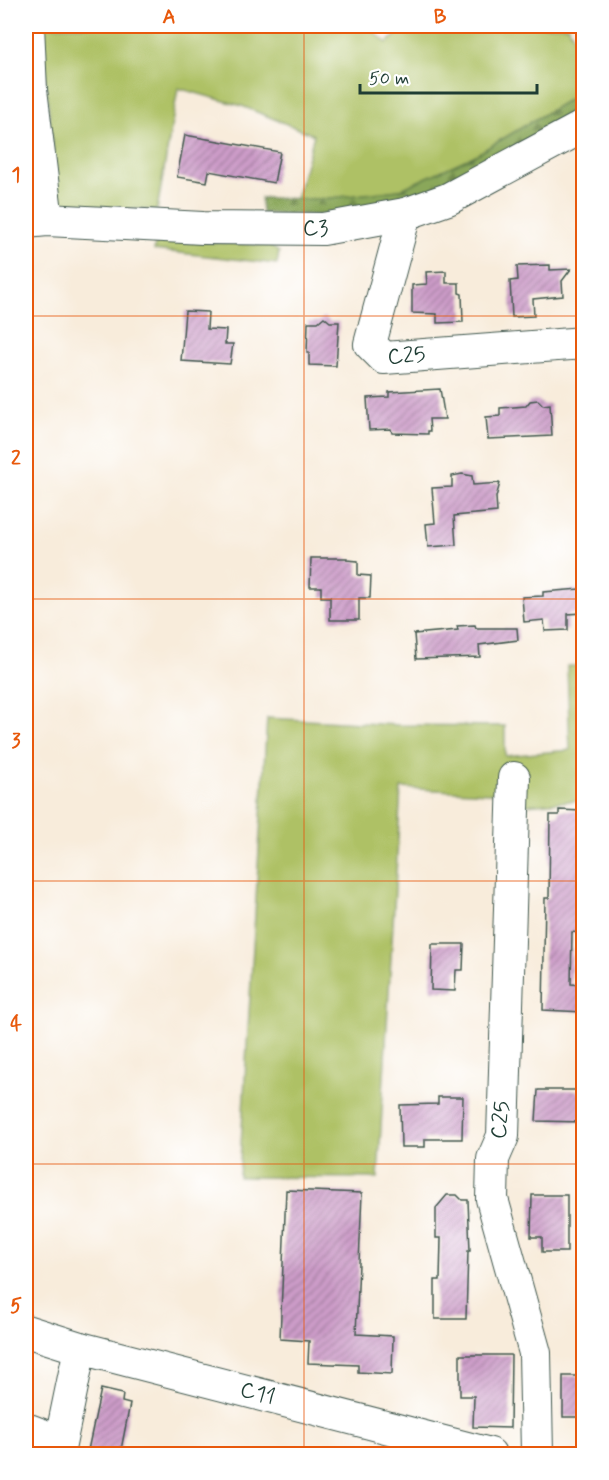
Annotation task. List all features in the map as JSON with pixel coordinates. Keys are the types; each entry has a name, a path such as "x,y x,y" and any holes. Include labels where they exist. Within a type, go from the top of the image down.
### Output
{"street":[{"path":"28,26 36,221"},
{"name":"C3","path":"36,221 203,228 322,229 405,214 448,199 584,126"},
{"name":"C25","path":"405,214 370,344 384,358 584,344"},
{"name":"C25","path":"514,778 503,1136 493,1158 492,1199 535,1353 537,1455"},
{"name":"C11","path":"26,1331 80,1348 490,1455"},
{"path":"26,1429 59,1448 80,1348"}],"green space":[{"path":"40,26 367,26 387,43 406,26 568,26 583,54 583,91 474,156 399,190 323,199 296,199 314,135 242,106 178,88 157,210 59,206"},
{"path":"583,91 583,117 404,205 319,215 262,213 261,198 323,199 399,190 474,156"},
{"path":"156,240 269,245 279,252 277,264 154,250"},
{"path":"567,666 583,666 583,800 525,805 506,794 401,788 378,1178 239,1177 267,718 398,725 505,726 505,756 570,750"}],"building":[{"path":"185,135 280,152 274,183 209,171 207,182 177,177"},
{"path":"550,265 550,270 571,269 562,281 563,296 533,299 534,316 512,317 510,281 518,280 517,266"},
{"path":"446,271 446,283 459,283 459,293 462,294 463,322 437,323 437,314 412,313 412,285 427,284 426,272"},
{"path":"185,311 208,312 207,329 226,330 225,344 233,344 230,364 181,361"},
{"path":"324,317 330,322 339,322 336,366 309,365 308,322 318,322"},
{"path":"440,389 445,419 429,419 428,434 392,433 391,429 369,430 367,398 389,397 389,392"},
{"path":"538,400 543,405 550,404 552,436 488,439 486,417 500,416 500,408 526,406 530,401"},
{"path":"462,474 472,476 473,485 500,483 496,497 497,512 454,516 456,545 428,547 426,524 435,523 432,488 452,487 452,476"},
{"path":"311,558 347,558 347,560 358,561 358,575 371,576 370,598 359,598 359,620 330,620 330,597 321,597 321,587 310,587"},
{"path":"580,589 582,613 568,614 568,630 545,631 544,620 524,622 522,597 543,596 543,592"},
{"path":"475,625 476,628 517,628 518,640 479,645 480,657 416,659 414,634 458,630 457,626"},
{"path":"559,810 582,811 584,815 581,933 572,932 571,984 584,985 584,1012 543,1010 545,898 549,898 550,815 559,815"},
{"path":"432,944 464,944 463,970 456,970 455,991 431,990"},
{"path":"538,1090 578,1090 578,1093 584,1093 584,1122 536,1121"},
{"path":"438,1097 463,1097 462,1139 425,1139 425,1147 401,1147 400,1105 438,1104"},
{"path":"286,1190 362,1193 356,1334 393,1336 392,1374 358,1372 358,1365 308,1363 309,1341 280,1339"},
{"path":"447,1195 457,1195 462,1200 468,1200 470,1251 468,1251 466,1319 435,1319 435,1280 440,1280 441,1238 436,1238 436,1208"},
{"path":"532,1195 567,1195 567,1252 542,1252 542,1237 531,1237"},
{"path":"460,1355 511,1355 510,1428 473,1427 474,1396 460,1396"},
{"path":"563,1376 584,1376 584,1417 563,1417"},
{"path":"101,1389 123,1394 122,1402 130,1404 120,1455 87,1455"}]}
